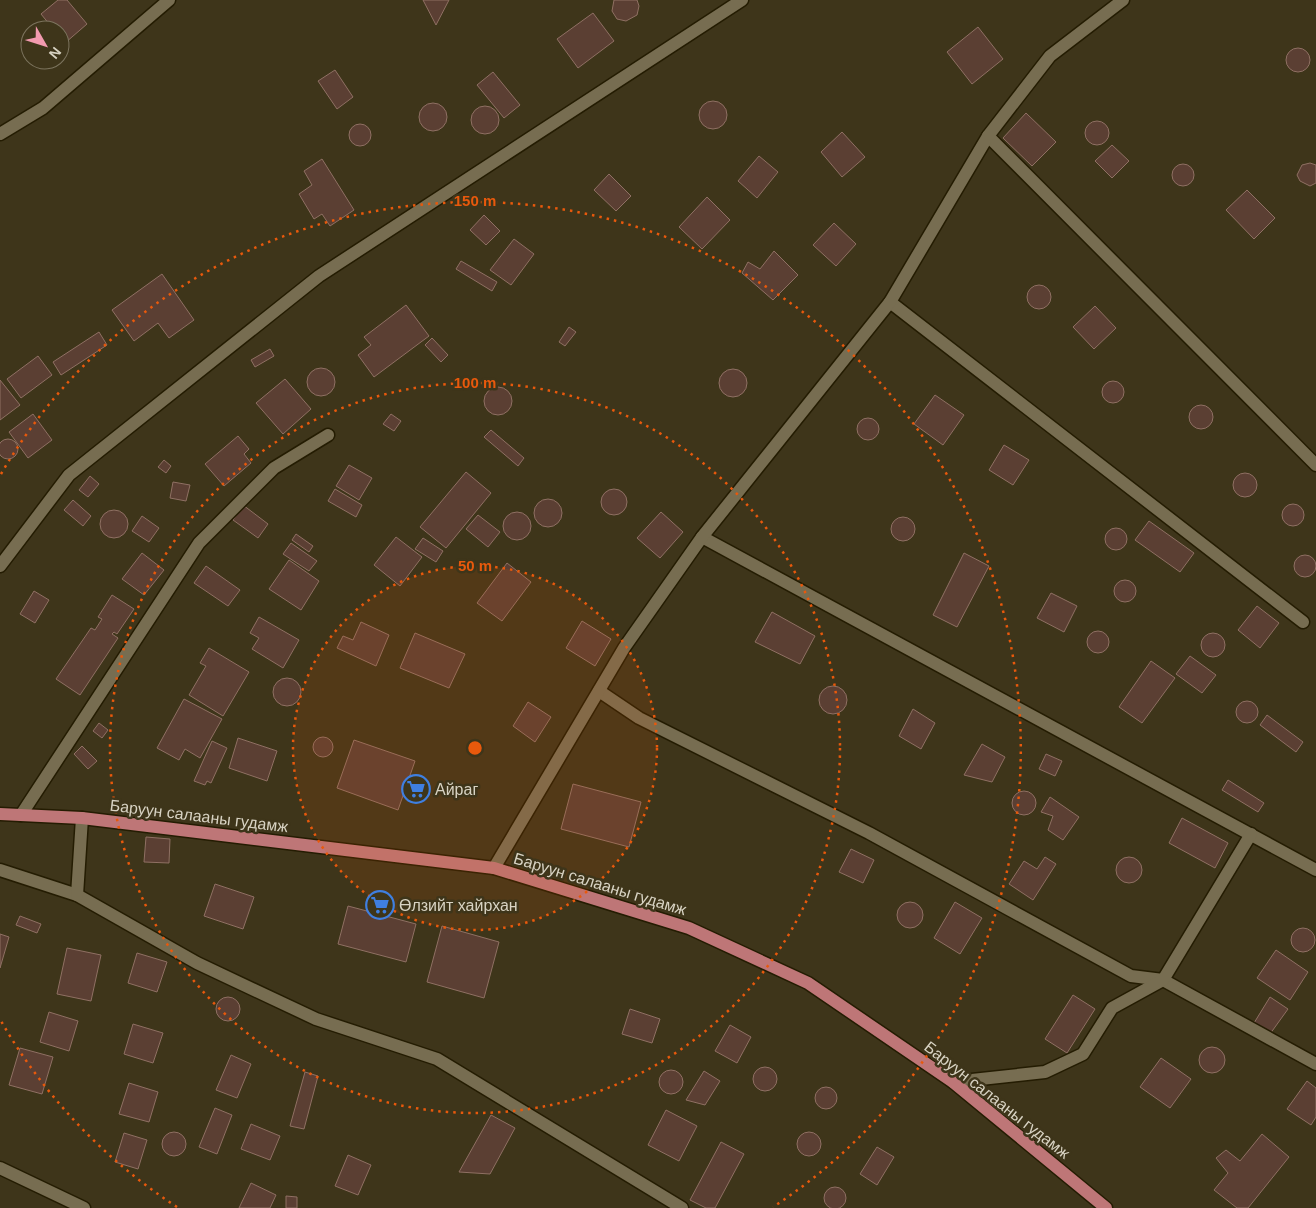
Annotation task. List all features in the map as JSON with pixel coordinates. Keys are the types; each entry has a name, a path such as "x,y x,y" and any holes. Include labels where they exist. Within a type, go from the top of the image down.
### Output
{"main road":[{"name":"Баруун салааны гудамж","path":"0,814 82,818 494,868 689,928 800,980 953,1082 1106,1208"}],"street":[{"path":"0,134 42,108 168,0"},
{"path":"0,566 69,475 319,276 742,0"},
{"path":"494,868 624,648 702,536 890,302 988,136 1050,56 1123,0"},
{"path":"988,136 1316,465"},
{"path":"890,302 1303,622"},
{"path":"21,815 199,543 274,468 328,435"},
{"path":"702,536 1316,870"},
{"path":"598,691 639,718 868,832 1132,976 1163,980 1316,1064"},
{"path":"77,895 82,818"},
{"path":"953,1082 1045,1072 1083,1054 1112,1008 1163,980 1251,834"},
{"path":"0,870 77,895 198,963 316,1019 437,1059 682,1208"},
{"path":"0,1168 84,1208"}],"building":[{"path":"58,0 67,0 87,24 70,39 70,20 46,20 41,14"},
{"path":"423,0 449,0 436,25"},
{"path":"614,0 637,0 639,6 637,15 626,21 617,19 612,11"},
{"path":"593,13 614,41 578,68 557,39"},
{"path":"978,27 1003,59 972,84 947,52"},
{"path":"1298,48 1306,52 1310,60 1306,68 1298,72 1290,68 1286,60 1290,52"},
{"path":"335,70 353,97 337,109 318,81"},
{"path":"493,72 520,105 504,118 477,85"},
{"path":"713,101 723,105 727,115 723,125 713,129 703,125 699,115 703,105"},
{"path":"433,103 443,107 447,117 443,127 433,131 423,127 419,117 423,107"},
{"path":"485,106 495,110 499,120 495,130 485,134 475,130 471,120 475,110"},
{"path":"1026,113 1056,142 1032,166 1003,138"},
{"path":"1097,121 1105,125 1109,133 1105,141 1097,145 1089,141 1085,133 1089,125"},
{"path":"360,124 368,127 371,135 368,143 360,146 352,143 349,135 352,127"},
{"path":"842,132 865,157 842,177 821,152"},
{"path":"1112,145 1129,161 1112,178 1095,161"},
{"path":"759,156 778,172 757,198 738,181"},
{"path":"322,159 354,210 330,226 322,214 314,219 299,194 312,185 304,171"},
{"path":"1310,163 1316,165 1316,183 1310,186 1300,181 1297,175 1302,165"},
{"path":"1179,164 1187,164 1194,171 1194,179 1187,186 1179,186 1172,179 1172,171"},
{"path":"609,174 631,196 616,211 594,190"},
{"path":"1247,190 1275,218 1254,239 1226,210"},
{"path":"707,197 730,220 702,249 679,227"},
{"path":"484,215 500,231 486,245 470,230"},
{"path":"834,223 856,244 836,266 813,245"},
{"path":"514,239 534,254 511,285 490,270"},
{"path":"774,251 798,275 773,300 742,273 748,262 760,269"},
{"path":"461,261 497,282 492,291 456,269"},
{"path":"162,274 194,320 169,338 158,323 134,341 112,310"},
{"path":"1039,285 1047,289 1051,297 1047,305 1039,309 1031,305 1027,297 1031,289"},
{"path":"406,305 429,336 374,377 358,355 371,345 364,337"},
{"path":"1095,306 1116,328 1094,349 1073,327"},
{"path":"569,327 576,332 565,346 559,342"},
{"path":"99,332 107,345 61,375 53,362"},
{"path":"432,338 448,355 441,362 425,345"},
{"path":"270,349 274,356 255,367 251,360"},
{"path":"38,356 52,375 21,398 7,379"},
{"path":"321,368 331,372 335,382 331,392 321,396 311,392 307,382 311,372"},
{"path":"733,369 743,373 747,383 743,393 733,397 723,393 719,383 723,373"},
{"path":"285,379 311,409 283,434 256,403"},
{"path":"0,380 20,405 0,420"},
{"path":"1109,381 1117,381 1124,388 1124,396 1117,403 1109,403 1102,396 1102,388"},
{"path":"498,387 508,391 512,401 508,411 498,415 488,411 484,401 488,391"},
{"path":"935,395 964,415 943,445 914,424"},
{"path":"1201,405 1209,409 1213,417 1209,425 1201,429 1193,425 1189,417 1193,409"},
{"path":"33,414 52,440 28,458 9,432"},
{"path":"391,414 401,421 394,431 383,424"},
{"path":"864,418 872,418 879,425 879,433 872,440 864,440 857,433 857,425"},
{"path":"491,430 524,458 518,466 484,437"},
{"path":"238,436 249,449 244,454 251,463 224,486 205,464"},
{"path":"8,439 15,442 18,449 15,456 8,459 1,456 -2,449 1,442"},
{"path":"1004,445 1029,460 1013,485 989,470"},
{"path":"164,460 171,466 166,473 158,467"},
{"path":"349,465 372,478 359,500 336,486"},
{"path":"466,472 491,493 446,548 420,527"},
{"path":"1245,473 1253,477 1257,485 1253,493 1245,497 1237,493 1233,485 1237,477"},
{"path":"90,476 99,484 88,497 79,490"},
{"path":"173,482 190,485 186,501 170,498"},
{"path":"335,489 362,505 356,517 328,501"},
{"path":"614,489 623,493 627,502 623,511 614,515 605,511 601,502 605,493"},
{"path":"548,499 558,503 562,513 558,523 548,527 538,523 534,513 538,503"},
{"path":"73,500 91,516 83,526 64,510"},
{"path":"1289,504 1297,504 1304,511 1304,519 1297,526 1289,526 1282,519 1282,511"},
{"path":"243,505 268,524 258,538 233,520"},
{"path":"114,510 124,514 128,524 124,534 114,538 104,534 100,524 104,514"},
{"path":"517,512 527,516 531,526 527,536 517,540 507,536 503,526 507,516"},
{"path":"661,512 683,532 660,558 637,538"},
{"path":"478,515 500,532 488,547 466,529"},
{"path":"142,516 159,528 149,542 132,531"},
{"path":"903,517 911,521 915,529 911,537 903,541 895,537 891,529 895,521"},
{"path":"1149,521 1194,553 1180,572 1135,540"},
{"path":"1112,528 1120,528 1127,535 1127,543 1120,550 1112,550 1105,543 1105,535"},
{"path":"296,534 313,546 309,552 292,540"},
{"path":"396,537 422,557 400,586 374,565"},
{"path":"423,538 443,551 436,562 415,549"},
{"path":"291,543 317,561 309,571 283,554"},
{"path":"142,553 164,570 144,595 122,579"},
{"path":"964,553 989,566 957,627 933,615"},
{"path":"1301,555 1309,555 1316,562 1316,570 1309,577 1301,577 1294,570 1294,562"},
{"path":"289,560 319,581 301,610 269,589"},
{"path":"507,563 531,582 502,621 477,603"},
{"path":"206,566 240,590 228,606 194,583"},
{"path":"1121,580 1129,580 1136,587 1136,595 1129,602 1121,602 1114,595 1114,587"},
{"path":"34,591 49,600 35,623 20,614"},
{"path":"1051,593 1077,606 1064,632 1037,618"},
{"path":"112,595 134,609 117,634 114,632 112,634 118,638 80,695 56,679 91,628 95,630 102,619 98,617"},
{"path":"1257,606 1279,623 1260,648 1238,630"},
{"path":"772,612 815,636 800,664 755,642"},
{"path":"259,617 299,640 283,668 252,649 259,638 250,633"},
{"path":"582,621 611,639 595,666 566,648"},
{"path":"361,622 389,635 376,666 337,648 343,636 353,640"},
{"path":"1094,631 1102,631 1109,638 1109,646 1102,653 1094,653 1087,646 1087,638"},
{"path":"415,633 465,654 449,688 400,668"},
{"path":"1213,633 1221,637 1225,645 1221,653 1213,657 1205,653 1201,645 1205,637"},
{"path":"209,648 249,672 223,716 189,695 206,666 200,663"},
{"path":"1190,656 1216,675 1202,693 1176,674"},
{"path":"1151,661 1175,678 1142,723 1119,707"},
{"path":"287,678 297,682 301,692 297,702 287,706 277,702 273,692 277,682"},
{"path":"833,686 843,690 847,700 843,710 833,714 823,710 819,700 823,690"},
{"path":"184,699 222,719 200,758 185,749 179,760 157,748"},
{"path":"1243,701 1251,701 1258,708 1258,716 1251,723 1243,723 1236,716 1236,708"},
{"path":"528,702 551,717 535,742 513,726"},
{"path":"913,709 935,723 921,749 899,736"},
{"path":"1267,715 1303,742 1296,752 1260,725"},
{"path":"99,723 108,730 102,738 93,731"},
{"path":"319,737 327,737 333,743 333,751 327,757 319,757 313,751 313,743"},
{"path":"238,738 277,751 267,781 229,768"},
{"path":"354,740 415,761 398,810 337,788"},
{"path":"212,741 227,748 211,783 207,781 205,785 194,781"},
{"path":"982,744 1005,757 992,782 964,775"},
{"path":"82,746 97,761 88,769 74,754"},
{"path":"1046,754 1062,761 1055,776 1039,769"},
{"path":"1228,780 1264,803 1258,812 1222,790"},
{"path":"573,784 641,802 629,847 561,829"},
{"path":"1024,791 1029,792 1035,798 1035,808 1029,814 1024,815 1019,814 1013,808 1012,803 1013,798 1019,792"},
{"path":"1050,797 1079,817 1063,840 1048,830 1053,816 1041,812"},
{"path":"1182,818 1228,843 1215,868 1169,843"},
{"path":"146,837 170,839 169,863 144,862"},
{"path":"851,849 874,860 863,883 839,872"},
{"path":"1045,857 1056,864 1033,900 1009,884 1024,861 1037,869"},
{"path":"1129,857 1138,861 1142,870 1138,879 1129,883 1120,879 1116,870 1120,861"},
{"path":"215,884 254,897 243,929 204,916"},
{"path":"910,902 919,906 923,915 919,924 910,928 901,924 897,915 901,906"},
{"path":"955,902 982,918 960,954 934,938"},
{"path":"348,906 416,924 406,962 338,944"},
{"path":"20,916 41,924 37,933 16,925"},
{"path":"442,926 499,942 484,998 427,982"},
{"path":"1303,928 1311,932 1315,940 1311,948 1303,952 1295,948 1291,940 1295,932"},
{"path":"0,934 9,937 0,968"},
{"path":"67,948 101,955 91,1001 57,994"},
{"path":"1276,950 1308,972 1290,1000 1257,978"},
{"path":"137,953 167,962 157,992 128,983"},
{"path":"1073,995 1095,1009 1067,1053 1045,1039"},
{"path":"228,997 233,998 239,1004 239,1014 233,1020 228,1021 223,1020 217,1014 216,1009 217,1004 223,998"},
{"path":"1270,997 1288,1009 1270,1034 1254,1023"},
{"path":"630,1009 660,1019 652,1043 622,1034"},
{"path":"49,1012 78,1021 69,1051 40,1042"},
{"path":"133,1024 163,1033 153,1063 124,1054"},
{"path":"730,1025 751,1037 737,1063 715,1051"},
{"path":"1212,1047 1221,1051 1225,1060 1221,1069 1212,1073 1203,1069 1199,1060 1203,1051"},
{"path":"20,1048 53,1057 42,1094 9,1085"},
{"path":"231,1055 251,1064 237,1098 216,1090"},
{"path":"1161,1058 1191,1079 1170,1108 1140,1087"},
{"path":"765,1067 774,1070 777,1079 774,1088 765,1091 756,1088 753,1079 756,1070"},
{"path":"671,1070 676,1071 682,1077 682,1087 676,1093 671,1094 666,1093 660,1087 659,1082 660,1077 666,1071"},
{"path":"704,1071 720,1081 705,1105 686,1100"},
{"path":"305,1072 318,1076 304,1129 290,1126"},
{"path":"1307,1081 1316,1088 1316,1117 1311,1125 1287,1109"},
{"path":"129,1083 158,1092 149,1122 119,1114"},
{"path":"822,1087 830,1087 837,1094 837,1102 830,1109 822,1109 815,1102 815,1094"},
{"path":"215,1108 232,1115 217,1154 199,1147"},
{"path":"666,1110 697,1126 679,1161 648,1145"},
{"path":"491,1115 515,1128 490,1174 459,1172"},
{"path":"251,1124 280,1136 270,1160 241,1149"},
{"path":"174,1132 179,1133 185,1139 185,1149 179,1155 174,1156 169,1155 163,1149 162,1144 163,1139 169,1133"},
{"path":"809,1132 814,1133 820,1139 820,1149 814,1155 809,1156 804,1155 798,1149 797,1144 798,1139 804,1133"},
{"path":"124,1133 147,1140 138,1169 115,1162"},
{"path":"1262,1134 1289,1157 1248,1208 1237,1208 1214,1190 1228,1173 1216,1158 1226,1150 1240,1161"},
{"path":"721,1142 744,1154 715,1208 706,1208 690,1200"},
{"path":"877,1147 894,1157 877,1185 860,1174"},
{"path":"348,1155 371,1165 358,1195 335,1186"},
{"path":"251,1183 276,1195 270,1208 239,1208"},
{"path":"835,1187 843,1190 846,1198 843,1206 835,1209 827,1206 824,1198 827,1190"},
{"path":"286,1196 297,1197 297,1208 286,1208"}],"place":[{"name":"Айраг","path":"416,789"},
{"name":"Өлзийт хайрхан","path":"380,905"}]}
